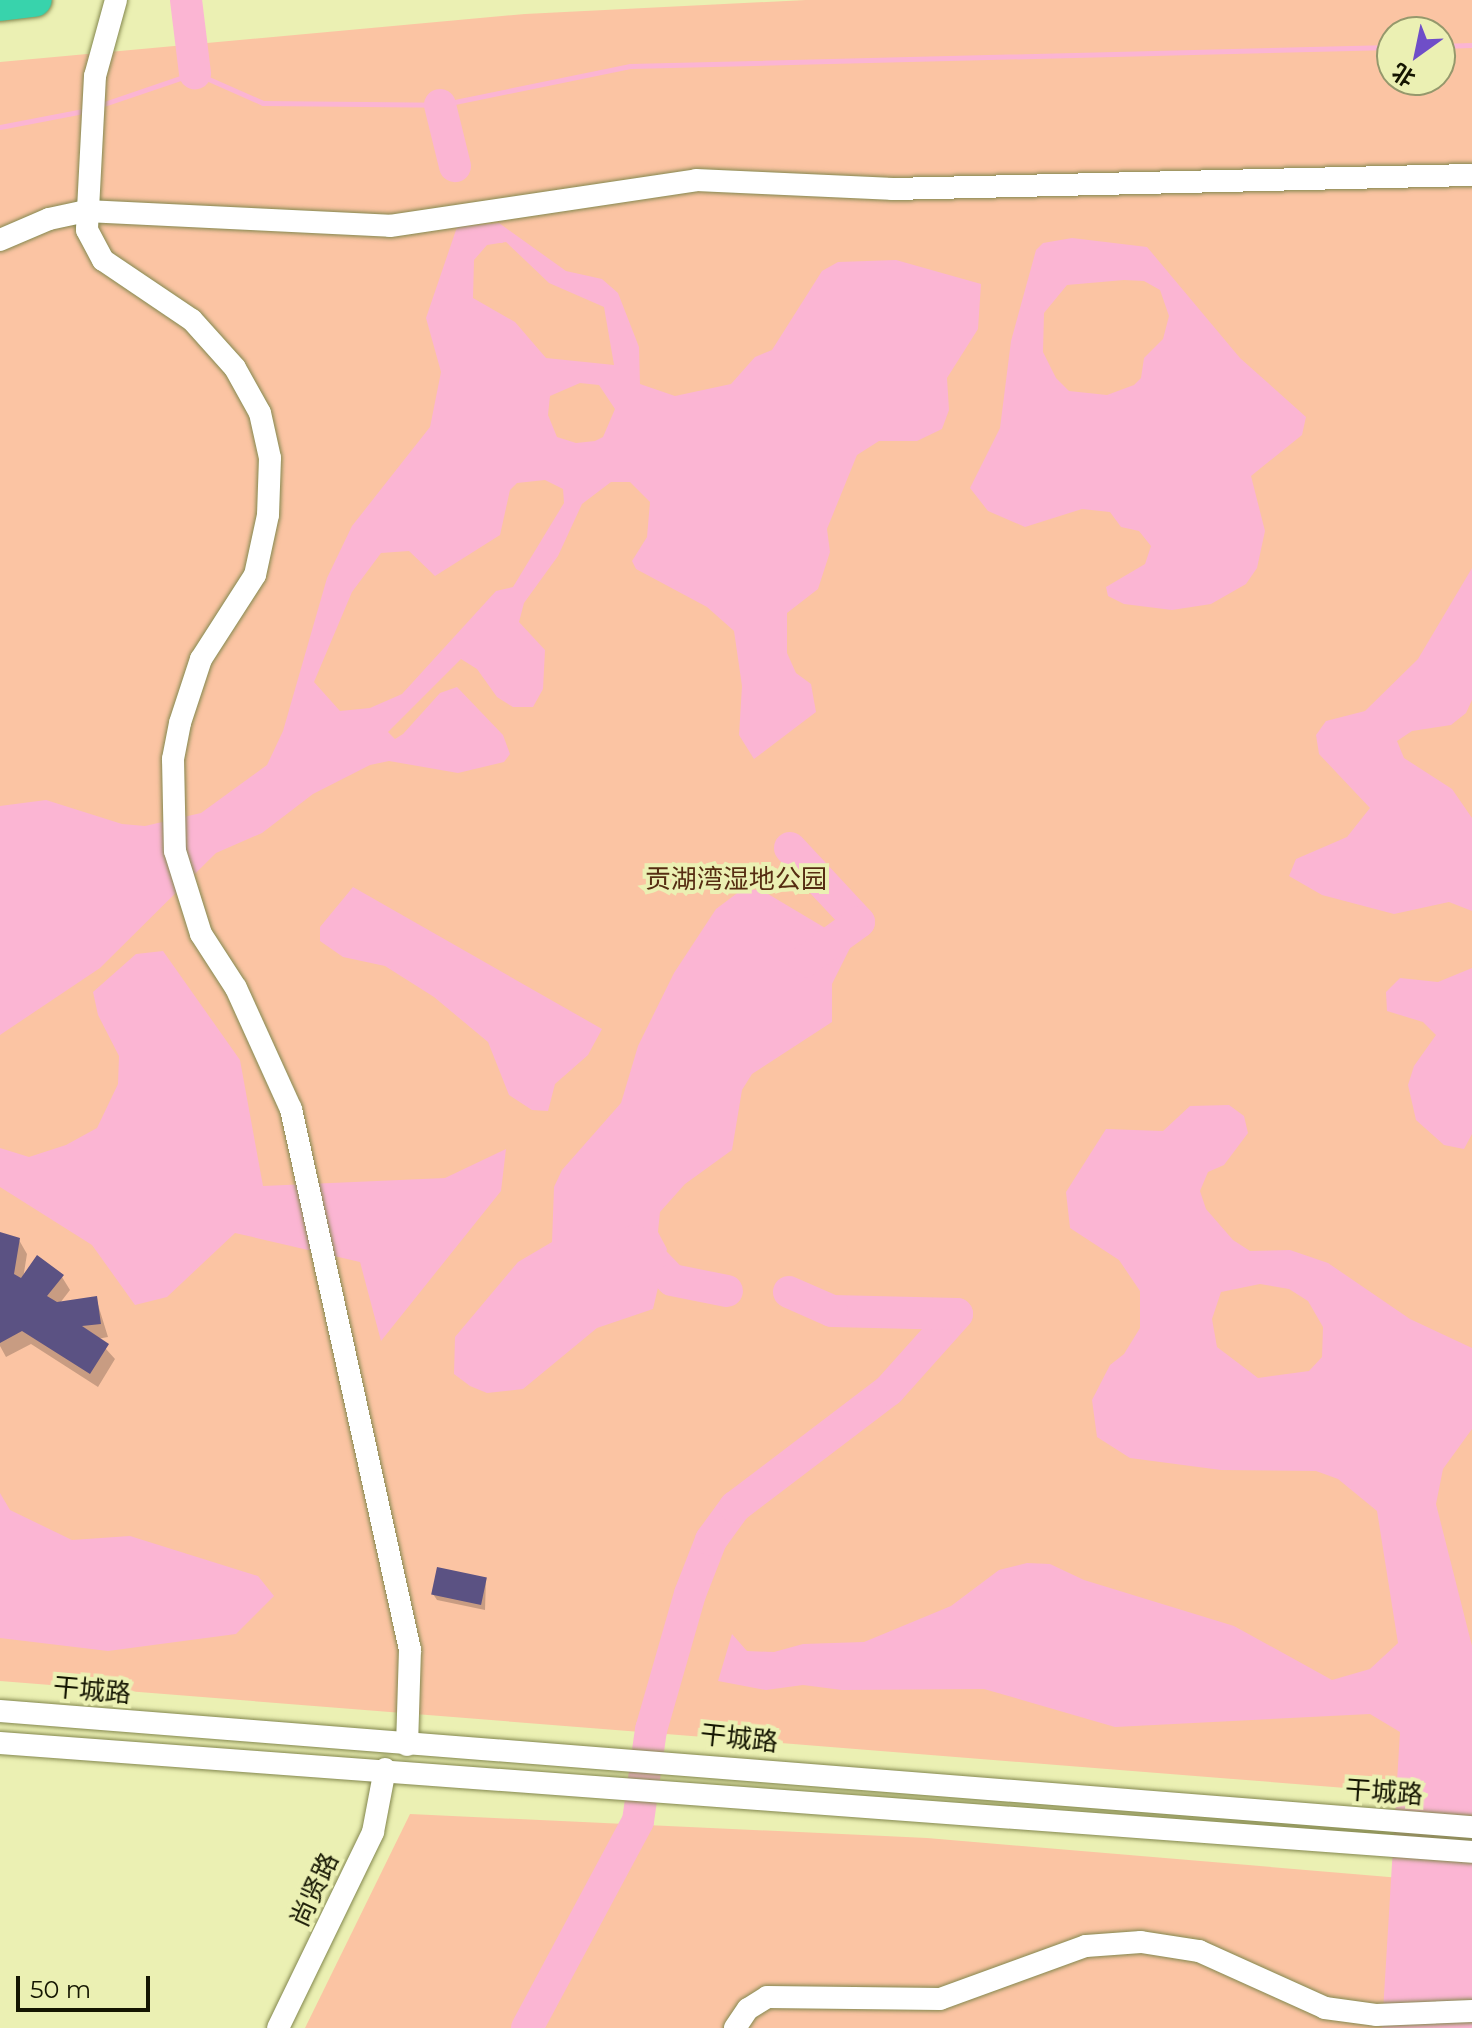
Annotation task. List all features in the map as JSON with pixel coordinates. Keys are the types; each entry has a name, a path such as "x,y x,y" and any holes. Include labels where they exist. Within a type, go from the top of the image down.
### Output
{"highway":[{"path":"0,4 35,0"}],"street":[{"path":"116,0 95,76 87,230 103,260 192,320 235,368 260,413 270,458 268,515 255,575 201,659 175,747 171,804 175,851 201,934 236,988 291,1109 322,1266 410,1650 407,1745"},
{"path":"0,240 49,219 86,211 390,226 696,180 893,189 1472,175"},
{"name":"干城路","path":"0,1711 407,1745 538,1749 1368,1821 1472,1827"},
{"name":"干城路","path":"0,1743 386,1769 1472,1852"},
{"name":"尚贤路","path":"280,2028 373,1832 386,1769"},
{"path":"735,2028 748,2009 767,1997 940,1999 1086,1946 1141,1942 1199,1951 1290,1995 1325,2008 1376,2015 1472,2011"}],"green space":[{"name":"贡湖湾湿地公园","path":"806,0 1472,0 1472,1798 0,1681 0,62 525,14"},
{"path":"410,1814 927,1838 1472,1884 1472,2028 305,2028"}],"shaded area":[{"path":"499,223 566,271 602,279 618,293 639,347 640,384 675,396 731,384 755,357 772,350 822,271 838,262 896,260 981,284 978,329 947,378 949,410 942,429 917,441 879,441 857,455 827,529 830,552 818,589 787,613 787,653 796,673 811,684 816,712 754,759 739,735 742,686 734,631 707,607 636,569 632,561 647,537 650,502 630,482 611,482 582,504 558,556 524,603 519,622 545,650 543,689 533,707 513,707 497,697 477,669 461,659 388,732 395,739 403,734 440,693 457,687 503,735 510,754 504,762 458,773 389,761 370,765 313,794 262,833 216,853 100,968 0,1035 0,806 46,800 122,824 145,826 201,813 267,765 283,731 327,578 352,526 430,427 441,372 426,318 457,227","holes":["506,242 549,283 604,307 614,365 546,358 515,322 473,298 474,260 487,245","580,383 599,385 615,409 603,437 576,443 557,437 548,415 550,396","545,480 563,489 564,503 513,587 496,591 402,694 370,708 340,711 314,682 352,592 381,553 409,551 435,576 500,535 510,490 517,483"]},
{"path":"1072,238 1147,247 1240,358 1306,417 1302,435 1251,476 1265,531 1257,568 1246,584 1211,604 1172,610 1124,604 1108,596 1106,587 1145,564 1151,546 1139,531 1121,527 1110,512 1082,509 1025,527 988,511 970,488 1000,428 1011,341 1036,250 1043,243","holes":["1144,281 1160,290 1169,316 1163,339 1144,358 1141,378 1134,385 1107,395 1069,391 1056,378 1043,352 1044,313 1067,285"]},
{"path":"1472,568 1472,700 1466,713 1451,725 1412,731 1397,741 1404,758 1452,789 1472,818 1472,911 1449,902 1394,914 1322,895 1289,876 1296,859 1347,837 1370,808 1319,754 1316,735 1326,721 1365,711 1418,659"},
{"path":"353,887 602,1029 588,1055 555,1084 548,1111 532,1110 509,1095 488,1042 434,997 385,966 343,957 320,941 320,927"},
{"path":"744,888 763,891 852,944 832,984 832,1022 752,1074 742,1090 732,1150 685,1184 660,1212 658,1232 667,1249 653,1309 597,1328 523,1389 487,1393 470,1386 454,1374 455,1337 518,1262 552,1242 554,1187 562,1170 621,1103 638,1046 674,973 716,909"},
{"path":"163,951 240,1060 263,1186 445,1178 506,1149 501,1191 381,1341 360,1262 235,1233 167,1297 135,1305 92,1245 0,1187 0,1148 29,1157 66,1145 97,1128 118,1084 119,1056 98,1015 93,992 136,954"},
{"path":"1472,968 1472,1134 1464,1149 1444,1145 1416,1120 1408,1085 1414,1066 1436,1035 1423,1022 1387,1011 1386,992 1400,978 1438,982"},
{"path":"1229,1105 1244,1116 1248,1133 1224,1165 1208,1172 1200,1191 1206,1209 1233,1240 1250,1251 1290,1250 1328,1263 1410,1319 1472,1348 1472,1429 1443,1469 1436,1504 1472,1646 1472,2028 1382,2028 1400,1732 1370,1714 1115,1727 984,1689 842,1690 803,1685 766,1690 718,1681 732,1634 747,1651 774,1652 803,1644 864,1642 951,1606 999,1570 1027,1563 1050,1564 1084,1580 1234,1626 1332,1680 1370,1669 1398,1643 1377,1511 1338,1479 1316,1471 1221,1470 1130,1458 1097,1437 1092,1400 1110,1365 1124,1354 1140,1328 1140,1291 1119,1260 1070,1228 1066,1192 1106,1129 1163,1131 1190,1106","holes":["1260,1284 1289,1289 1308,1301 1323,1327 1322,1357 1309,1371 1258,1378 1217,1347 1212,1319 1221,1292"]},
{"path":"0,1493 10,1510 72,1540 130,1536 258,1576 274,1596 236,1634 108,1651 0,1638"}],"building":[{"path":"0,1232 20,1238 14,1274 21,1278 37,1255 64,1275 47,1296 57,1302 97,1296 101,1324 82,1326 109,1344 90,1374 22,1331 0,1343"},
{"path":"437,1567 487,1578 481,1605 431,1594"}],"waterway":[{"path":"186,0 195,73"},
{"path":"1456,46 1472,45"},
{"path":"101,105 195,73 263,103 440,105 630,66 1376,47"},
{"path":"440,105 455,166"},
{"path":"0,127 88,110"},
{"path":"790,848 859,922 805,961"},
{"path":"634,1241 672,1280 727,1291"},
{"path":"527,2028 638,1821 651,1730 690,1594 711,1540 735,1507 889,1390 957,1314 832,1311 789,1292"}]}
